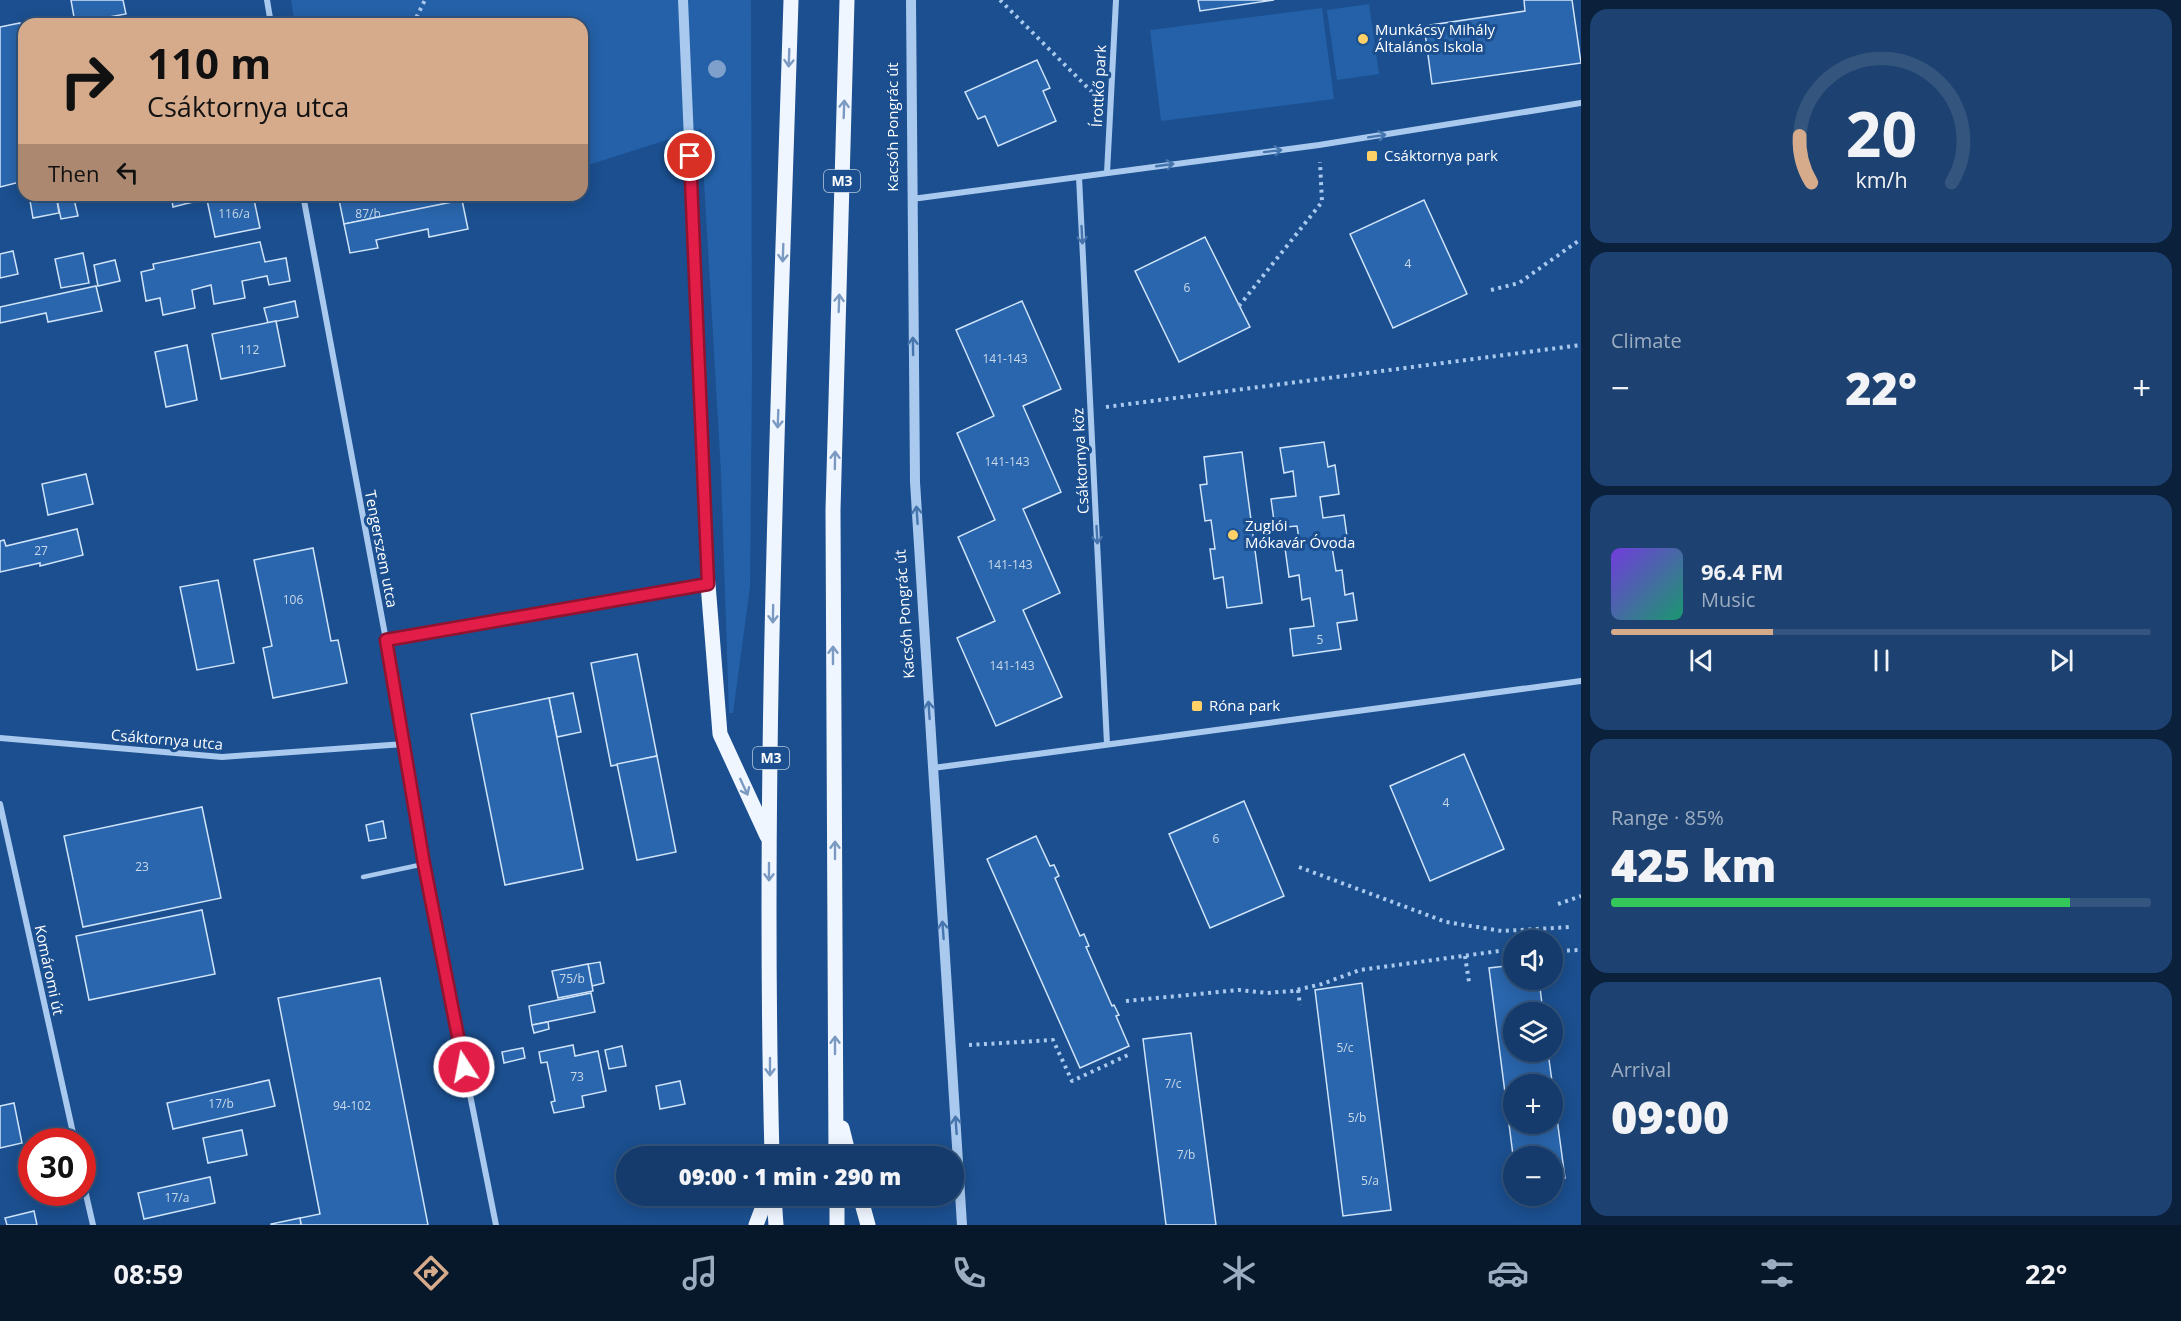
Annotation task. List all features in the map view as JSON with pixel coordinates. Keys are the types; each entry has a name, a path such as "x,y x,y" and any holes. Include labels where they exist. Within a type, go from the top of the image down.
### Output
{"main road":[{"name":"M3","path":"772,1146 769,842 774,559 791,0"},
{"name":"M3","path":"836,1146 833,510 847,0"},
{"path":"708,584 720,734 769,842"},
{"path":"835,1103 846,1146"},
{"path":"756,1225 763,1206"},
{"path":"775,1206 776,1225"},
{"path":"837,1206 837,1225"},
{"path":"863,1206 868,1225"}],"street":[{"path":"267,0 270,18"},
{"path":"386,640 708,584 683,0"},
{"name":"Kacsóh Pongrác út","path":"911,0 915,482 962,1225"},
{"name":"Írottkő park","path":"1107,173 1116,0"},
{"path":"912,199 1319,145 1581,103"},
{"name":"Csáktornya köz","path":"1079,177 1107,744"},
{"name":"Tengerszem utca","path":"304,201 386,640 424,864 496,1225"},
{"path":"933,768 1581,681"},
{"name":"Csáktornya utca","path":"0,738 222,757 404,744"},
{"name":"Komáromi út","path":"0,804 72,1128"},
{"path":"89,1206 93,1225"}],"lane":[{"path":"363,877 424,864"}],"path":[{"path":"416,18 425,0"},
{"path":"1000,0 1110,111"},
{"path":"1239,306 1322,202 1319,145"},
{"path":"1491,290 1519,283 1581,239"},
{"path":"1091,408 1195,397 1581,345"},
{"path":"1299,867 1446,922 1502,931 1570,927"},
{"path":"1558,904 1581,896"},
{"path":"1563,951 1581,950"},
{"path":"1126,1001 1239,990 1267,993 1298,990 1360,970 1503,951"},
{"path":"1465,956 1469,982"},
{"path":"1298,990 1300,1005"},
{"path":"951,1046 1053,1040 1072,1081 1128,1055"}],"shaded area":[{"path":"291,0 751,0 750,587 733,713 729,713 721,473 701,129 588,165 588,18 294,18"},
{"path":"1369,4 1379,74 1337,80 1327,10"},
{"path":"1322,8 1334,99 1161,121 1150,30"}],"building":[{"path":"71,0 123,0 126,14 103,18 74,18"},
{"path":"1198,0 1274,0 1200,11"},
{"path":"1524,0 1572,0 1581,63 1432,84 1424,26 1525,11"},
{"path":"18,23 18,182 0,187 0,27"},
{"path":"1037,60 1050,88 1043,91 1056,121 998,146 985,116 978,119 965,92"},
{"path":"1424,200 1467,294 1393,328 1350,234"},
{"path":"30,201 57,201 59,213 33,218"},
{"path":"57,201 74,201 78,216 61,219"},
{"path":"172,201 189,201 189,203 173,207"},
{"path":"207,201 254,201 260,228 215,237"},
{"path":"339,201 444,201 445,204 344,224"},
{"path":"462,201 468,229 429,237 428,229 376,240 378,248 350,253 344,224"},
{"path":"1205,237 1250,327 1179,362 1135,271"},
{"path":"260,242 265,262 286,258 290,281 269,285 267,276 242,281 245,298 214,304 211,285 192,290 195,308 163,315 160,298 146,301 141,272 154,269 153,264"},
{"path":"13,251 18,274 0,278 0,254"},
{"path":"83,253 89,283 61,288 55,259"},
{"path":"115,260 120,281 98,286 94,265"},
{"path":"96,286 102,311 48,322 46,313 0,323 0,307"},
{"path":"295,301 298,317 268,323 264,308"},
{"path":"1022,301 1061,389 1023,406 1061,492 1023,509 1060,593 1023,610 1062,697 996,726 957,638 995,621 958,537 995,520 957,433 994,416 956,330"},
{"path":"276,321 285,366 221,379 212,334"},
{"path":"187,345 197,400 166,407 155,352"},
{"path":"1324,442 1328,467 1335,465 1339,494 1320,497 1323,518 1344,515 1348,544 1332,547 1336,571 1342,570 1345,595 1353,593 1357,620 1337,623 1341,649 1293,656 1290,629 1314,626 1310,598 1302,600 1299,575 1289,577 1285,548 1300,546 1297,526 1275,528 1271,499 1296,496 1293,471 1284,473 1280,448"},
{"name":"Zuglói Mókavár Óvoda","path":"1242,452 1262,603 1227,608 1223,577 1214,579 1210,549 1215,549 1211,520 1205,521 1200,485 1207,484 1204,457"},
{"path":"86,474 93,504 48,515 42,484"},
{"path":"77,529 83,555 40,566 40,563 0,572 0,541 4,540 6,546"},
{"path":"313,548 331,641 338,640 347,683 273,698 263,648 272,646 254,560"},
{"path":"218,580 234,663 197,670 180,587"},
{"path":"637,654 657,756 611,766 591,663"},
{"path":"573,693 581,732 557,737 549,698"},
{"path":"549,698 583,869 505,885 471,714"},
{"path":"1464,754 1504,849 1430,881 1390,786"},
{"path":"657,756 676,852 637,860 617,764"},
{"path":"1244,801 1284,896 1210,928 1169,834"},
{"path":"202,807 221,898 83,927 64,836"},
{"path":"383,821 386,838 369,841 366,825"},
{"path":"1036,836 1050,866 1054,865 1059,876 1055,878 1080,936 1084,934 1089,946 1086,947 1112,1006 1114,1005 1119,1015 1116,1016 1129,1046 1080,1068 987,859"},
{"path":"202,910 215,974 89,1000 76,936"},
{"path":"600,962 604,983 592,986 588,964"},
{"path":"588,964 593,991 558,998 552,971"},
{"path":"1503,966 1503,990 1540,990 1542,1002 1503,1002 1503,1062 1549,1062 1551,1074 1503,1074 1503,1077 1489,968"},
{"path":"380,978 428,1225 301,1225 300,1218 320,1214 278,998"},
{"path":"1362,983 1391,1210 1343,1216 1315,990"},
{"path":"591,993 595,1012 532,1025 529,1006"},
{"path":"548,1022 549,1029 534,1033 532,1025"},
{"path":"1191,1033 1216,1225 1166,1225 1143,1039"},
{"path":"573,1045 575,1056 598,1051 606,1091 582,1096 584,1107 554,1113 551,1102 555,1101 547,1062 541,1063 539,1052"},
{"path":"622,1046 626,1066 609,1069 605,1050"},
{"path":"523,1048 525,1058 504,1063 502,1052"},
{"path":"269,1080 275,1106 173,1129 167,1103"},
{"path":"680,1081 685,1104 660,1109 656,1086"},
{"path":"14,1103 19,1128 18,1144 0,1148 0,1106"},
{"path":"242,1130 247,1155 208,1163 203,1138"},
{"path":"1510,1134 1559,1134 1561,1146 1512,1146"},
{"path":"210,1177 215,1203 144,1219 138,1193"},
{"path":"34,1211 37,1225 7,1225 5,1218"},
{"path":"300,1218 301,1225 271,1225 271,1224"}],"place":[{"name":"Munkácsy Mihály Általános Iskola","path":"1363,39"},
{"name":"Csáktornya park","path":"1372,156"},
{"name":"Zuglói Mókavár Óvoda","path":"1233,535"},
{"name":"Róna park","path":"1197,706"}],"route":[{"path":"464,1067 424,864 386,640 708,584 690,156"}]}
